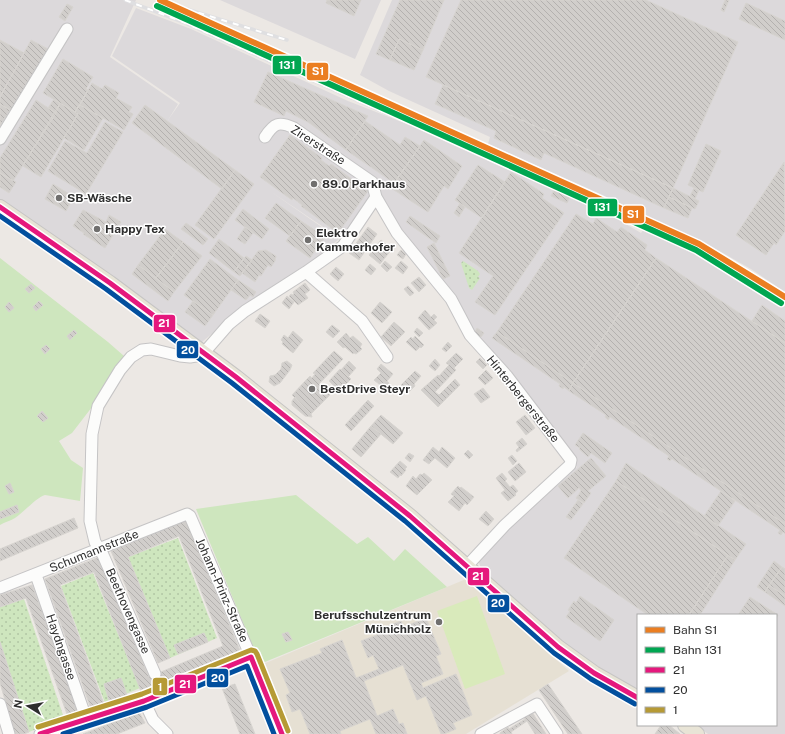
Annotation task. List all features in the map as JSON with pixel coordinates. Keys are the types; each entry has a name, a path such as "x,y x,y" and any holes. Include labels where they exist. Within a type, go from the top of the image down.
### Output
{"main road":[{"path":"0,207 110,283 204,353 389,498 535,627 580,664 608,682 637,697"},
{"path":"686,726 697,734"}],"street":[{"path":"0,140 68,29"},
{"name":"Zirerstraße","path":"265,137 272,126 275,125 283,124 294,128 372,182 376,197"},
{"path":"204,353 229,324 245,311 306,272 343,246 376,197"},
{"name":"Hinterbergerstraße","path":"376,197 397,233 451,299 470,335 507,376 571,460 570,465 505,524 467,566"},
{"path":"306,272 362,321 387,357"},
{"name":"Beethovengasse","path":"155,674 92,533 89,512 92,434 98,406 120,370 137,352 151,349 190,357 198,357 204,353"},
{"name":"Schumannstraße","path":"0,588 187,514"},
{"name":"Johann-Prinz-Straße","path":"187,514 190,516 251,656 282,734"},
{"name":"Haydngasse","path":"36,575 86,718"},
{"path":"40,734 86,718 144,701 162,690 251,656"},
{"path":"144,701 153,720 167,734"},
{"path":"0,704 9,734"},
{"path":"481,734 537,704 557,734"}],"shaded area":[{"path":"0,0 136,0 110,57 178,104 168,120 180,103 112,56 136,8 191,29 348,101 435,135 581,198 641,233 644,229 666,239 667,236 709,258 713,256 746,275 785,301 785,734 708,734 697,726 777,726 777,614 637,614 637,688 570,648 481,568 479,563 480,559 516,520 577,467 522,390 470,329 403,232 386,202 378,197 341,239 270,191 339,239 302,269 239,311 202,342 0,201"},
{"path":"220,0 381,0 355,59"},
{"path":"392,0 785,0 785,292 751,269 707,244 488,144 490,137 389,91 360,75"},
{"name":"Berufsschulzentrum Münichholz","path":"466,579 569,671 466,734 289,734 261,665"}],"green space":[{"path":"0,258 124,356 111,374 92,407 72,433 59,441 71,460 83,468 80,501 45,495 15,518 0,525"},
{"path":"463,261 480,274 478,277 480,278 472,290 469,288 461,263"},
{"path":"296,495 357,544 368,537 394,561 405,549 447,587 260,664 196,509"},
{"path":"178,538 217,638 170,658 128,557"},
{"path":"93,573 140,688 105,703 61,586"},
{"path":"477,596 505,674 465,689 437,611"},
{"path":"24,599 64,718 29,732 0,642 0,607"}],"building":[{"path":"327,0 361,0 354,16 326,3"},
{"path":"400,0 444,0 423,50 399,39 390,60 376,54"},
{"path":"461,0 646,0 738,42 673,188 426,77"},
{"path":"725,0 729,0 724,12 721,10"},
{"path":"746,3 785,21 785,40 739,19"},
{"path":"67,4 73,7 65,21 59,17"},
{"path":"399,39 423,50 414,70 390,60"},
{"path":"0,40 24,53 0,97"},
{"path":"31,40 50,50 15,113 0,104 0,97"},
{"path":"63,59 93,77 86,89 88,90 75,112 43,93"},
{"path":"268,72 368,116 346,150 308,122 286,111 284,116 254,102"},
{"path":"92,83 102,89 105,85 119,93 116,98 132,107 129,112 133,114 124,130 80,105"},
{"path":"443,85 673,188 664,208 544,153 541,160 494,138 496,131 435,104"},
{"path":"54,99 60,103 56,113 48,108"},
{"path":"36,100 56,113 13,181 0,173 0,158"},
{"path":"60,103 78,114 41,177 23,166"},
{"path":"0,104 10,110 0,126"},
{"path":"80,105 103,118 84,150 64,138 78,114 75,112"},
{"path":"145,105 235,170 222,189 132,123"},
{"path":"365,121 400,145 405,137 420,146 394,183 346,150"},
{"path":"105,122 123,132 86,194 48,171 65,141 87,153"},
{"name":"89.0 Parkhaus","path":"290,135 322,158 321,160 329,166 331,164 368,191 338,233 301,206 302,205 293,198 292,200 260,177"},
{"path":"424,140 462,166 448,189 444,186 428,212 391,188"},
{"path":"706,144 721,151 703,192 688,185"},
{"path":"784,162 785,231 776,245 774,243 766,255 736,235"},
{"path":"478,165 505,182 482,218 455,200"},
{"path":"235,170 254,184 214,239 195,225"},
{"path":"511,172 544,194 542,198 564,213 495,315 475,302 493,276 459,253"},
{"path":"0,173 16,182 9,193 0,187"},
{"name":"SB-Wäsche","path":"53,184 74,197 66,211 45,199"},
{"path":"555,188 571,195 567,203 551,196"},
{"path":"673,188 699,201 695,209 669,197"},
{"path":"694,188 699,190 695,199 690,196"},
{"path":"669,197 692,208 688,218 664,208"},
{"path":"276,203 301,221 290,236 265,218"},
{"path":"460,203 465,207 459,217 454,213"},
{"path":"243,209 269,229 262,239 235,220"},
{"name":"Happy Tex","path":"83,210 106,222 109,215 121,222 105,248 73,226"},
{"path":"576,214 593,224 596,218 617,232 621,227 647,245 645,250 656,258 573,383 497,332"},
{"path":"410,216 440,236 436,243 406,222"},
{"path":"301,221 325,237 310,258 286,241"},
{"path":"186,223 208,239 203,245 181,229"},
{"path":"245,227 253,233 245,244 237,239"},
{"path":"368,227 377,234 359,260 349,253"},
{"path":"165,229 183,242 156,278 138,265"},
{"path":"219,239 244,258 234,272 209,253"},
{"path":"381,240 392,249 380,264 369,255"},
{"path":"183,242 202,256 174,292 156,278"},
{"path":"434,243 450,276 443,279 427,247"},
{"path":"266,250 276,256 275,261 271,267 268,265 255,282 242,273 258,251"},
{"path":"401,250 406,254 403,259 397,255"},
{"path":"246,256 252,260 240,276 234,272"},
{"path":"656,258 785,343 785,524 573,383"},
{"path":"210,259 238,280 213,315 184,295"},
{"path":"385,261 392,267 387,272 381,266"},
{"path":"401,261 408,267 403,274 395,268"},
{"path":"370,264 376,269 371,275 365,270"},
{"path":"138,265 174,292 168,301 132,274"},
{"path":"336,267 344,274 338,281 330,274"},
{"path":"419,277 426,285 419,292 411,283"},
{"path":"238,280 256,292 253,297 250,295 246,300 231,290"},
{"path":"305,283 310,290 305,294 308,298 298,305 289,296 291,294 293,295 293,292"},
{"path":"31,284 35,288 29,293 25,289"},
{"path":"408,286 414,293 410,296 404,289"},
{"path":"287,296 294,302 289,309 282,303"},
{"path":"39,301 43,305 36,311 33,307"},
{"path":"193,301 213,315 205,326 185,312"},
{"path":"9,302 14,308 9,312 5,307"},
{"path":"380,302 392,312 382,323 371,313"},
{"path":"762,305 785,321 785,343 752,321"},
{"path":"425,310 431,317 434,314 437,317 434,320 437,323 429,330 418,318"},
{"path":"260,314 270,321 265,328 255,321"},
{"path":"394,322 405,332 391,346 381,337"},
{"path":"332,325 340,331 333,338 326,332"},
{"path":"417,328 423,333 419,337 414,332"},
{"path":"477,328 484,333 481,337 474,333"},
{"path":"74,330 77,333 70,340 67,336"},
{"path":"293,331 303,340 293,353 282,344 283,342 281,340 284,335 288,338"},
{"path":"497,332 573,383 569,391 564,387 563,389 559,386 560,384 492,338"},
{"path":"346,333 350,338 353,336 362,344 360,347 362,349 356,354 353,354 345,347 343,348 337,342"},
{"path":"415,336 424,345 416,351 406,342 411,337 413,339"},
{"path":"448,342 452,346 446,352 442,349"},
{"path":"46,345 50,349 45,354 41,349"},
{"path":"334,351 343,359 319,384 330,395 311,414 292,395 310,376 312,378 315,374 313,373"},
{"path":"456,353 463,359 454,368 456,370 435,392 439,395 455,379 460,385 438,407 421,390 438,375 439,376 449,365 446,363"},
{"path":"480,358 487,365 483,369 476,362"},
{"path":"435,359 440,365 435,371 429,366"},
{"path":"287,361 292,365 290,370 280,383 274,386 269,382 270,376 275,375 281,369 282,363"},
{"path":"349,361 356,368 348,377 341,370"},
{"path":"381,364 393,374 387,381 389,383 384,388 374,380 381,373 377,369"},
{"path":"340,369 351,379 339,391 329,381"},
{"path":"486,370 493,378 485,385 478,378"},
{"path":"415,371 421,376 409,392 401,385"},
{"path":"573,383 785,524 785,534 783,532 781,535 778,533 780,530 672,459 670,461 667,459 669,456 610,417 608,420 605,417 606,415 569,391"},
{"path":"483,388 490,397 481,403 474,394"},
{"path":"295,397 312,417 305,416 292,405 292,401"},
{"path":"368,400 374,406 351,431 345,425"},
{"path":"42,411 48,418 43,422 37,416"},
{"path":"381,415 403,433 393,444 371,426"},
{"path":"525,415 535,428 526,435 516,422"},
{"path":"371,426 381,434 361,457 352,449"},
{"path":"583,433 612,453 605,463 591,453 588,457 575,445"},
{"path":"522,438 527,444 517,452 516,450 519,447 516,443"},
{"path":"433,447 439,452 442,447 455,458 447,468 435,458 429,464 423,460"},
{"path":"468,450 473,455 469,459 464,454"},
{"path":"409,453 414,456 410,462 405,458"},
{"path":"512,455 517,461 513,465 508,458"},
{"path":"591,458 606,476 588,491 591,493 584,503 576,498 581,491 579,488 568,498 558,486"},
{"path":"400,461 407,467 398,478 390,472"},
{"path":"519,463 526,472 515,481 508,472"},
{"path":"626,463 746,544 735,560 616,481"},
{"path":"424,473 432,480 417,495 406,486 413,476 416,479 420,474 422,475"},
{"path":"502,473 507,479 505,481 510,487 513,485 518,491 515,494 516,495 508,501 501,493 505,490 496,478"},
{"path":"616,481 728,555 690,614 647,614 564,558"},
{"path":"10,483 14,492 9,494 5,486"},
{"path":"458,486 474,497 467,505 465,503 459,511 448,502 454,496 451,494"},
{"path":"721,491 735,501 718,526 704,516"},
{"path":"578,500 583,504 571,520 566,517"},
{"path":"17,505 19,512 0,519 0,512"},
{"path":"486,511 494,519 488,526 479,519"},
{"path":"74,518 78,528 0,561 0,549"},
{"path":"186,520 241,653 142,694 94,572 60,585 104,704 91,709 45,579 99,557 149,677 223,646 179,536 128,557 170,658 158,663 111,551"},
{"path":"728,555 735,560 701,614 690,614"},
{"path":"774,561 782,567 765,592 757,587"},
{"path":"782,567 785,569 785,596 769,585"},
{"path":"32,585 80,713 68,717 26,598 0,607 0,595"},
{"path":"769,585 785,596 785,606 765,592"},
{"path":"580,596 614,620 600,641 566,617 570,611 568,610 574,601 576,603"},
{"path":"750,597 776,614 739,614"},
{"path":"426,618 441,654 436,656 443,674 421,683 423,688 456,674 472,715 453,723 456,729 441,734 426,696 417,700 403,665 364,681 377,716 393,709 399,724 403,723 407,734 376,734 370,719 340,731 341,734 310,734 300,709 292,712 286,695 290,693 280,669 322,653 320,649 342,640 356,678 379,669 373,655 368,658 361,641 385,632 383,628 401,621 404,627"},
{"path":"288,632 292,640 286,642 282,634"},
{"path":"204,633 208,642 178,654 174,645"},
{"path":"0,642 29,732 24,734 15,734 0,683"},
{"path":"121,678 127,695 109,701 104,684"},
{"path":"235,684 255,734 240,734 222,688"},
{"path":"548,684 582,734 568,734 539,690"},
{"path":"139,712 145,723 117,734 83,734"},
{"path":"532,712 546,734 535,734 527,721 511,732 512,734 500,734 508,727 509,729 525,719 524,717"},
{"path":"660,726 670,726 680,734 655,734"}],"tunnel":[{"path":"155,674 160,686"}],"railway":[{"path":"125,0 183,22 385,113 434,130"},
{"path":"164,2 287,40"}],"rail line":[{"name":"S1","path":"160,0 699,244 785,297"},
{"name":"131","path":"157,6 696,250 781,303"}],"transit line":[{"name":"21","path":"0,207 110,283 236,377 410,516 558,647 594,673 637,697"},
{"name":"20","path":"0,216 106,289 232,383 405,521 554,653 591,679 635,704"},
{"name":"1","path":"38,727 142,694 251,650 255,651 257,654 288,731"},
{"name":"21","path":"40,734 144,701 251,657 282,734"},
{"name":"20","path":"63,734 147,707 247,666 274,734"}],"place":[{"name":"89.0 Parkhaus","path":"314,184"},
{"name":"SB-Wäsche","path":"59,198"},
{"name":"Happy Tex","path":"97,229"},
{"name":"Elektro Kammerhofer","path":"308,240"},
{"name":"BestDrive Steyr","path":"312,389"},
{"name":"Berufsschulzentrum Münichholz","path":"439,622"}]}
